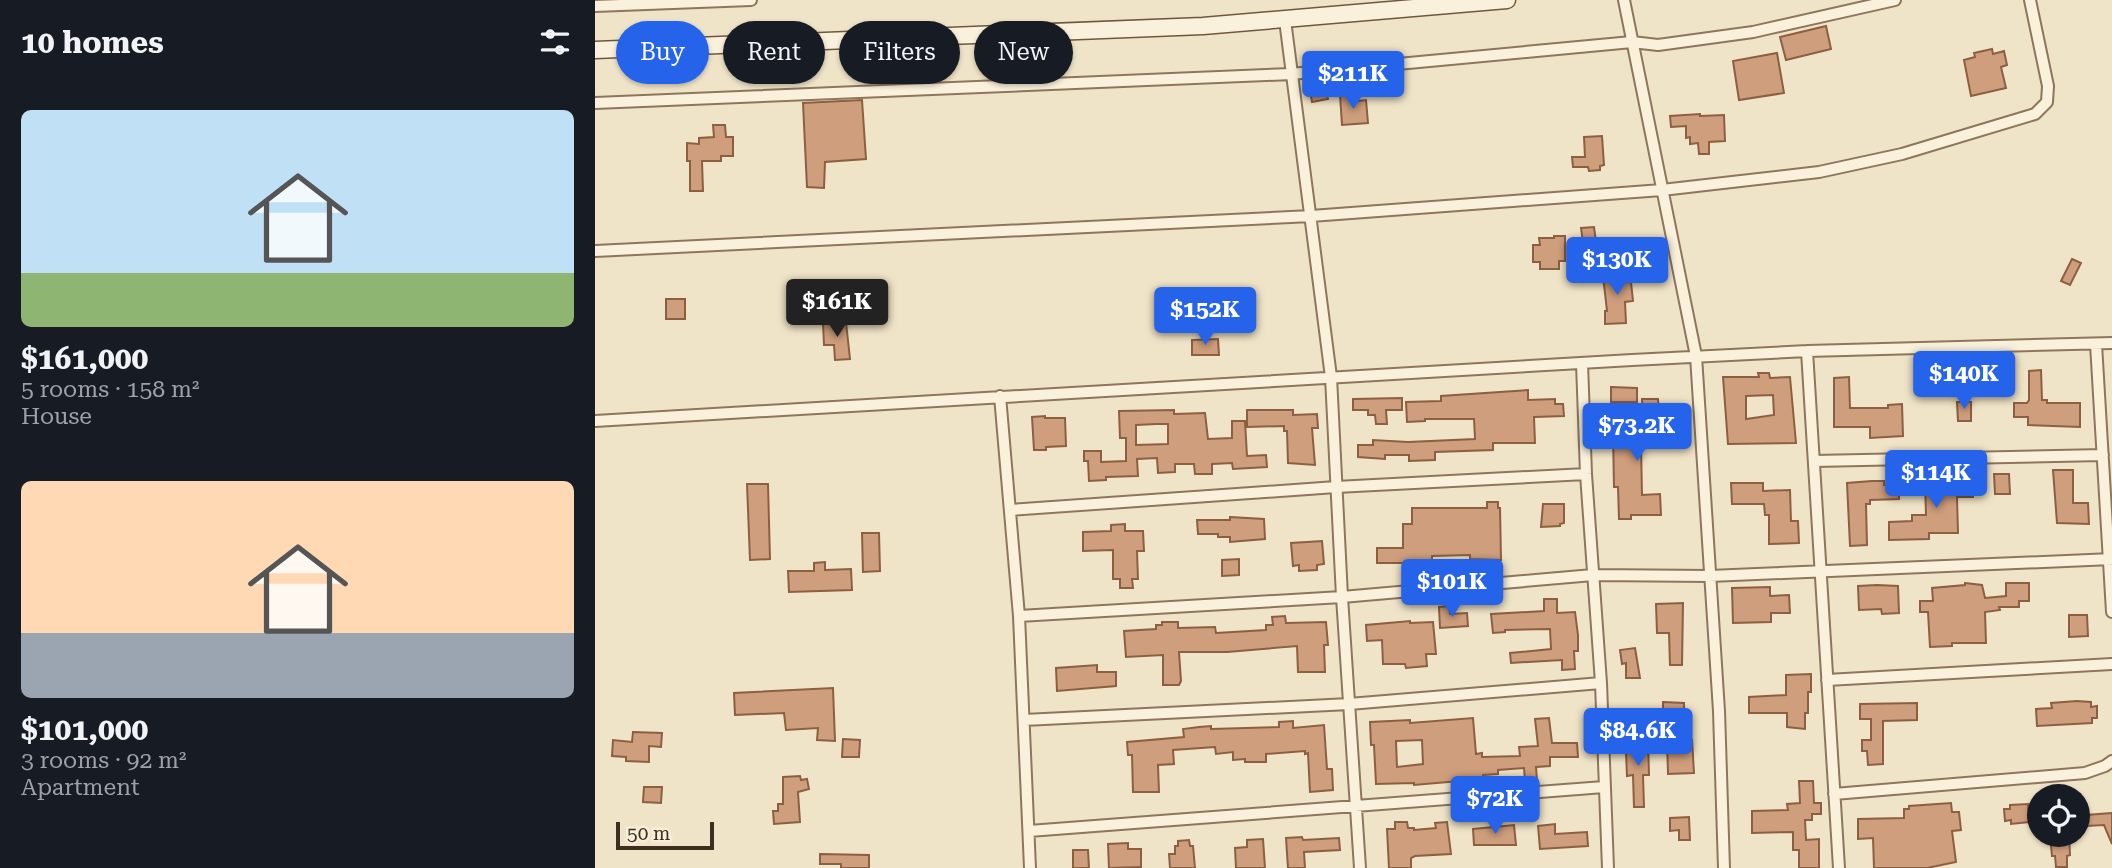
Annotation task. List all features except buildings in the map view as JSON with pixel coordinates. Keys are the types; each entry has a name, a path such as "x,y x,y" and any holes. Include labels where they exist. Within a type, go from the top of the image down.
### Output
{"street":[{"path":"595,6 751,0"},
{"path":"595,50 1203,26 1445,3 1507,0"},
{"path":"1623,0 1696,356 1719,711 1724,868"},
{"path":"595,103 1291,74 1632,42 1658,45 1753,32 1895,0"},
{"path":"595,251 1311,215 1663,190 1819,172 1902,154 2035,114 2047,102 2048,86 2030,0"},
{"path":"1285,20 1331,377 1360,868"},
{"path":"595,421 1696,356 2112,343"},
{"path":"2096,344 2111,559 2112,612"},
{"path":"1807,351 1839,868"},
{"path":"1582,363 1586,474 1601,683 1608,868"},
{"path":"1000,396 1019,616 1030,868"},
{"path":"1814,461 2103,455"},
{"path":"1010,510 1586,474"},
{"path":"1019,616 1342,597 1593,575 1710,576 2111,559"},
{"path":"1827,680 2112,664"},
{"path":"1024,720 1349,704 1601,683"},
{"path":"1834,794 2085,773 2112,761"},
{"path":"1029,831 1604,787"}]}
